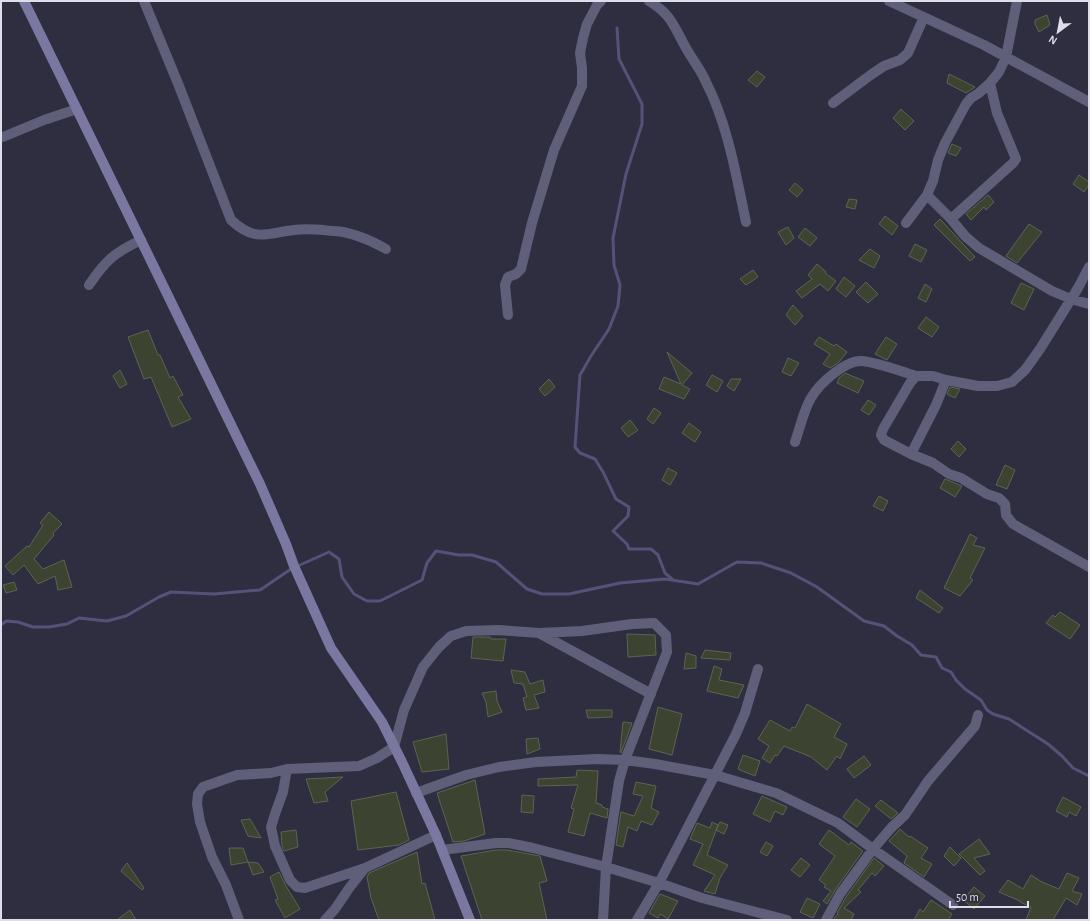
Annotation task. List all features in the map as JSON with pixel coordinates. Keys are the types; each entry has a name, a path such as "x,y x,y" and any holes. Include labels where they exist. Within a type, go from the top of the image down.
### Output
{"street":[{"path":"24,1 260,484 303,587 331,648 382,722 436,835 470,920"},
{"path":"144,1 231,220 242,230 262,236 295,229 336,231 365,238 386,249"},
{"path":"508,315 504,284 508,277 516,274 521,269 532,223 554,150 562,128 582,86 580,53 583,38 597,5 601,1"},
{"path":"649,1 663,10 672,20 706,81 716,105 730,150 746,222"},
{"path":"890,1 984,45 1089,102"},
{"path":"906,222 927,195 933,181 938,160 966,104 990,83 999,72 1006,57 1017,1"},
{"path":"833,103 884,66 900,60 908,53 924,17"},
{"path":"951,219 1016,159 996,113 990,83"},
{"path":"3,137 44,120 77,109"},
{"path":"927,195 951,219 965,236 979,248 1052,291 1071,299 1089,304"},
{"path":"90,285 109,259 120,250 141,240"},
{"path":"795,442 810,399 818,387 841,368 850,363 861,361 868,362 916,376 933,376 978,386 997,386 1012,382 1024,370 1040,349 1089,267"},
{"path":"916,376 910,383 883,429 880,435 884,440 911,454 933,463 949,474 961,478 987,494 999,498 1005,504 1006,515 1013,524 1089,567"},
{"path":"911,454 936,405 946,380"},
{"path":"239,920 226,885 212,857 200,822 197,804 198,794 203,787 237,775 271,773 287,769 359,766 377,758 394,747 404,710 423,667 439,647 451,636 466,631 498,630 539,633 582,631 632,624 654,623 666,635 667,652 624,760 619,781 606,867 603,920"},
{"path":"539,633 651,694"},
{"path":"637,920 659,883 736,734 745,713 758,669"},
{"path":"826,920 840,894 872,849 905,815 928,781 975,726 978,715"},
{"path":"416,793 466,774 499,766 536,762 597,759 624,760 715,775 776,793 838,823 872,849 953,905"},
{"path":"287,769 283,792 271,827 275,846 290,880 297,887 305,888 365,868 436,835"},
{"path":"442,850 484,844 508,843 533,848 606,867 702,898 787,920"},
{"path":"325,920 335,909 365,868"}],"building":[{"path":"1047,15 1050,25 1039,32 1035,24 1035,20"},
{"path":"757,71 765,77 757,87 748,80"},
{"path":"949,74 975,87 966,93 947,83"},
{"path":"901,109 914,121 905,130 893,118"},
{"path":"952,144 961,148 956,156 948,153"},
{"path":"1079,175 1089,182 1089,185 1084,192 1073,184"},
{"path":"795,183 803,190 797,197 789,190"},
{"path":"988,195 994,202 986,210 984,207 971,220 966,214"},
{"path":"849,199 857,200 855,209 846,207"},
{"path":"885,216 898,226 892,235 879,224"},
{"path":"940,219 975,257 970,261 934,225"},
{"path":"1029,224 1042,232 1017,263 1006,256"},
{"path":"788,227 794,238 786,245 778,232"},
{"path":"805,228 817,238 810,246 798,237"},
{"path":"915,244 927,250 921,262 909,256"},
{"path":"870,249 880,256 874,268 859,260"},
{"path":"817,264 826,272 825,273 836,281 828,291 820,284 802,298 796,291 812,279 808,275"},
{"path":"753,270 758,277 746,285 740,279"},
{"path":"844,277 855,286 846,297 836,289"},
{"path":"866,282 878,294 868,303 856,292"},
{"path":"1021,283 1034,289 1024,310 1011,303"},
{"path":"925,284 932,289 926,302 918,298"},
{"path":"793,305 803,316 795,325 786,315"},
{"path":"926,317 939,327 932,337 918,328"},
{"path":"148,330 158,355 160,355 170,378 173,376 183,395 178,397 191,419 172,427 151,377 144,379 128,337"},
{"path":"819,337 834,346 836,344 847,352 839,362 830,368 823,364 830,354 814,344"},
{"path":"886,337 897,344 887,360 875,354"},
{"path":"667,352 692,373 682,385 690,389 684,399 659,389 664,377 681,384"},
{"path":"788,358 799,363 791,376 782,372"},
{"path":"120,370 127,384 120,388 113,376"},
{"path":"845,373 864,381 858,393 837,383 839,378"},
{"path":"712,375 723,381 717,392 706,385"},
{"path":"549,379 555,387 545,396 539,389"},
{"path":"731,379 741,379 734,391 727,386"},
{"path":"950,387 960,389 955,398 947,394"},
{"path":"868,400 876,405 869,415 861,410"},
{"path":"654,408 661,413 653,424 647,419"},
{"path":"630,420 638,430 628,437 621,428"},
{"path":"689,423 701,432 695,442 682,433"},
{"path":"958,441 966,449 959,457 951,449"},
{"path":"1005,465 1015,470 1007,489 996,485"},
{"path":"668,468 677,473 670,485 662,480"},
{"path":"945,479 962,486 955,497 940,488"},
{"path":"879,496 888,501 883,511 873,506"},
{"path":"49,512 62,524 53,533 54,535 34,559 43,569 64,560 72,587 58,590 55,576 38,584 24,565 13,575 5,566 27,546 29,547 43,525 40,523"},
{"path":"970,534 977,538 973,545 985,548 970,578 973,580 960,596 944,588"},
{"path":"14,582 17,590 6,593 3,585"},
{"path":"920,590 943,608 939,613 916,598"},
{"path":"1060,612 1080,625 1070,639 1046,623 1053,615 1055,617"},
{"path":"627,634 655,635 656,655 628,657"},
{"path":"473,637 506,639 503,661 471,658"},
{"path":"705,650 731,653 730,660 701,658"},
{"path":"686,653 696,656 696,668 684,669"},
{"path":"714,666 722,669 719,680 744,685 738,698 707,691"},
{"path":"511,670 525,672 530,684 543,680 545,692 534,695 539,708 526,710 523,698 527,697 523,684 514,683"},
{"path":"496,691 497,701 502,712 488,717 486,702 482,693"},
{"path":"807,704 841,724 834,737 847,744 840,759 837,756 827,770 811,757 784,746 777,756 775,755 770,763 762,758 769,746 758,739 770,720 790,731 792,727 795,728"},
{"path":"658,707 682,714 672,755 649,749"},
{"path":"586,710 612,710 612,717 588,718"},
{"path":"623,722 632,723 621,753 620,752"},
{"path":"446,734 449,769 422,772 413,742"},
{"path":"538,738 540,749 527,754 526,739"},
{"path":"743,755 760,761 755,776 738,769"},
{"path":"864,756 871,765 854,778 847,769"},
{"path":"577,770 598,771 596,803 608,809 607,818 590,813 584,836 568,832 574,809 571,808 578,785 538,786 538,779 576,777"},
{"path":"343,777 325,792 328,801 314,803 306,779"},
{"path":"475,780 485,834 464,841 453,842 437,793"},
{"path":"636,782 656,786 651,808 659,812 652,825 641,821 637,831 628,827 623,847 616,845 621,812 634,816 643,796 633,794"},
{"path":"396,792 409,840 399,845 358,850 351,801"},
{"path":"522,795 534,796 533,813 521,812"},
{"path":"762,796 787,807 783,815 775,811 770,822 753,814"},
{"path":"1063,797 1081,807 1076,816 1069,812 1067,817 1056,811"},
{"path":"856,799 870,809 857,827 843,817"},
{"path":"881,800 898,813 891,819 875,806"},
{"path":"250,819 261,838 248,836 241,820"},
{"path":"712,822 718,825 707,855 728,865 720,878 715,894 704,891 715,875 693,865 703,844 690,839 697,823 710,828"},
{"path":"720,822 728,825 724,834 716,830"},
{"path":"900,829 909,837 910,836 928,848 921,858 932,864 924,877 904,863 907,856 889,841"},
{"path":"296,830 298,847 284,851 281,832"},
{"path":"829,830 849,845 851,842 863,851 835,890 827,904 823,901 831,891 824,887 826,885 819,880 835,856 819,844"},
{"path":"979,839 990,854 974,858 985,871 980,875 959,854"},
{"path":"766,842 773,846 767,856 760,852"},
{"path":"950,847 961,858 954,866 944,856"},
{"path":"229,848 243,848 248,862 231,865"},
{"path":"496,850 507,850 540,856 547,881 539,883 547,920 482,920 461,856"},
{"path":"417,852 422,884 425,883 435,920 379,920 371,898 367,877 369,873"},
{"path":"801,858 810,865 800,877 791,870"},
{"path":"874,858 884,866 875,876 872,873 858,890 861,892 844,908 854,914 851,920 833,920 838,914 837,913 846,897"},
{"path":"248,862 258,863 264,872 253,875"},
{"path":"127,863 144,888 142,890 121,871"},
{"path":"279,872 300,909 285,918 275,900 278,899 270,877"},
{"path":"1067,873 1079,878 1072,891 1082,894 1077,905 1066,898 1053,920 1026,920 1031,907 999,892 1008,880 1023,889 1031,875 1042,882 1059,889"},
{"path":"974,887 985,896 974,909 963,900"},
{"path":"660,894 678,901 668,919 660,914 658,918 649,913"},
{"path":"807,898 820,904 813,918 800,912"},
{"path":"931,900 952,914 948,920 914,920 920,909 923,912"},
{"path":"130,910 136,920 117,920"}],"waterway":[{"path":"617,28 619,59 642,104 642,124 626,174 613,238 614,265 620,285 618,306 609,329 580,375 575,447 580,453 595,459 616,499 629,507 628,516 613,531 627,544 629,549 651,549 658,555 665,573 672,579"},
{"path":"1,625 6,621 18,622 33,627 49,627 67,624 79,618 107,621 126,616 159,597 171,592 214,594 260,590 291,569 329,552 339,559 342,577 354,594 367,601 380,601 422,580 427,563 436,551 459,555 472,555 496,562 527,589 542,594 569,594 620,583 665,579 698,584 737,562 761,563 791,573 817,587 864,621 884,626 912,645 921,655 936,657 942,668 951,672 956,680 965,689 981,700 987,710 993,714 1009,719 1048,744 1073,768 1089,776"}]}
